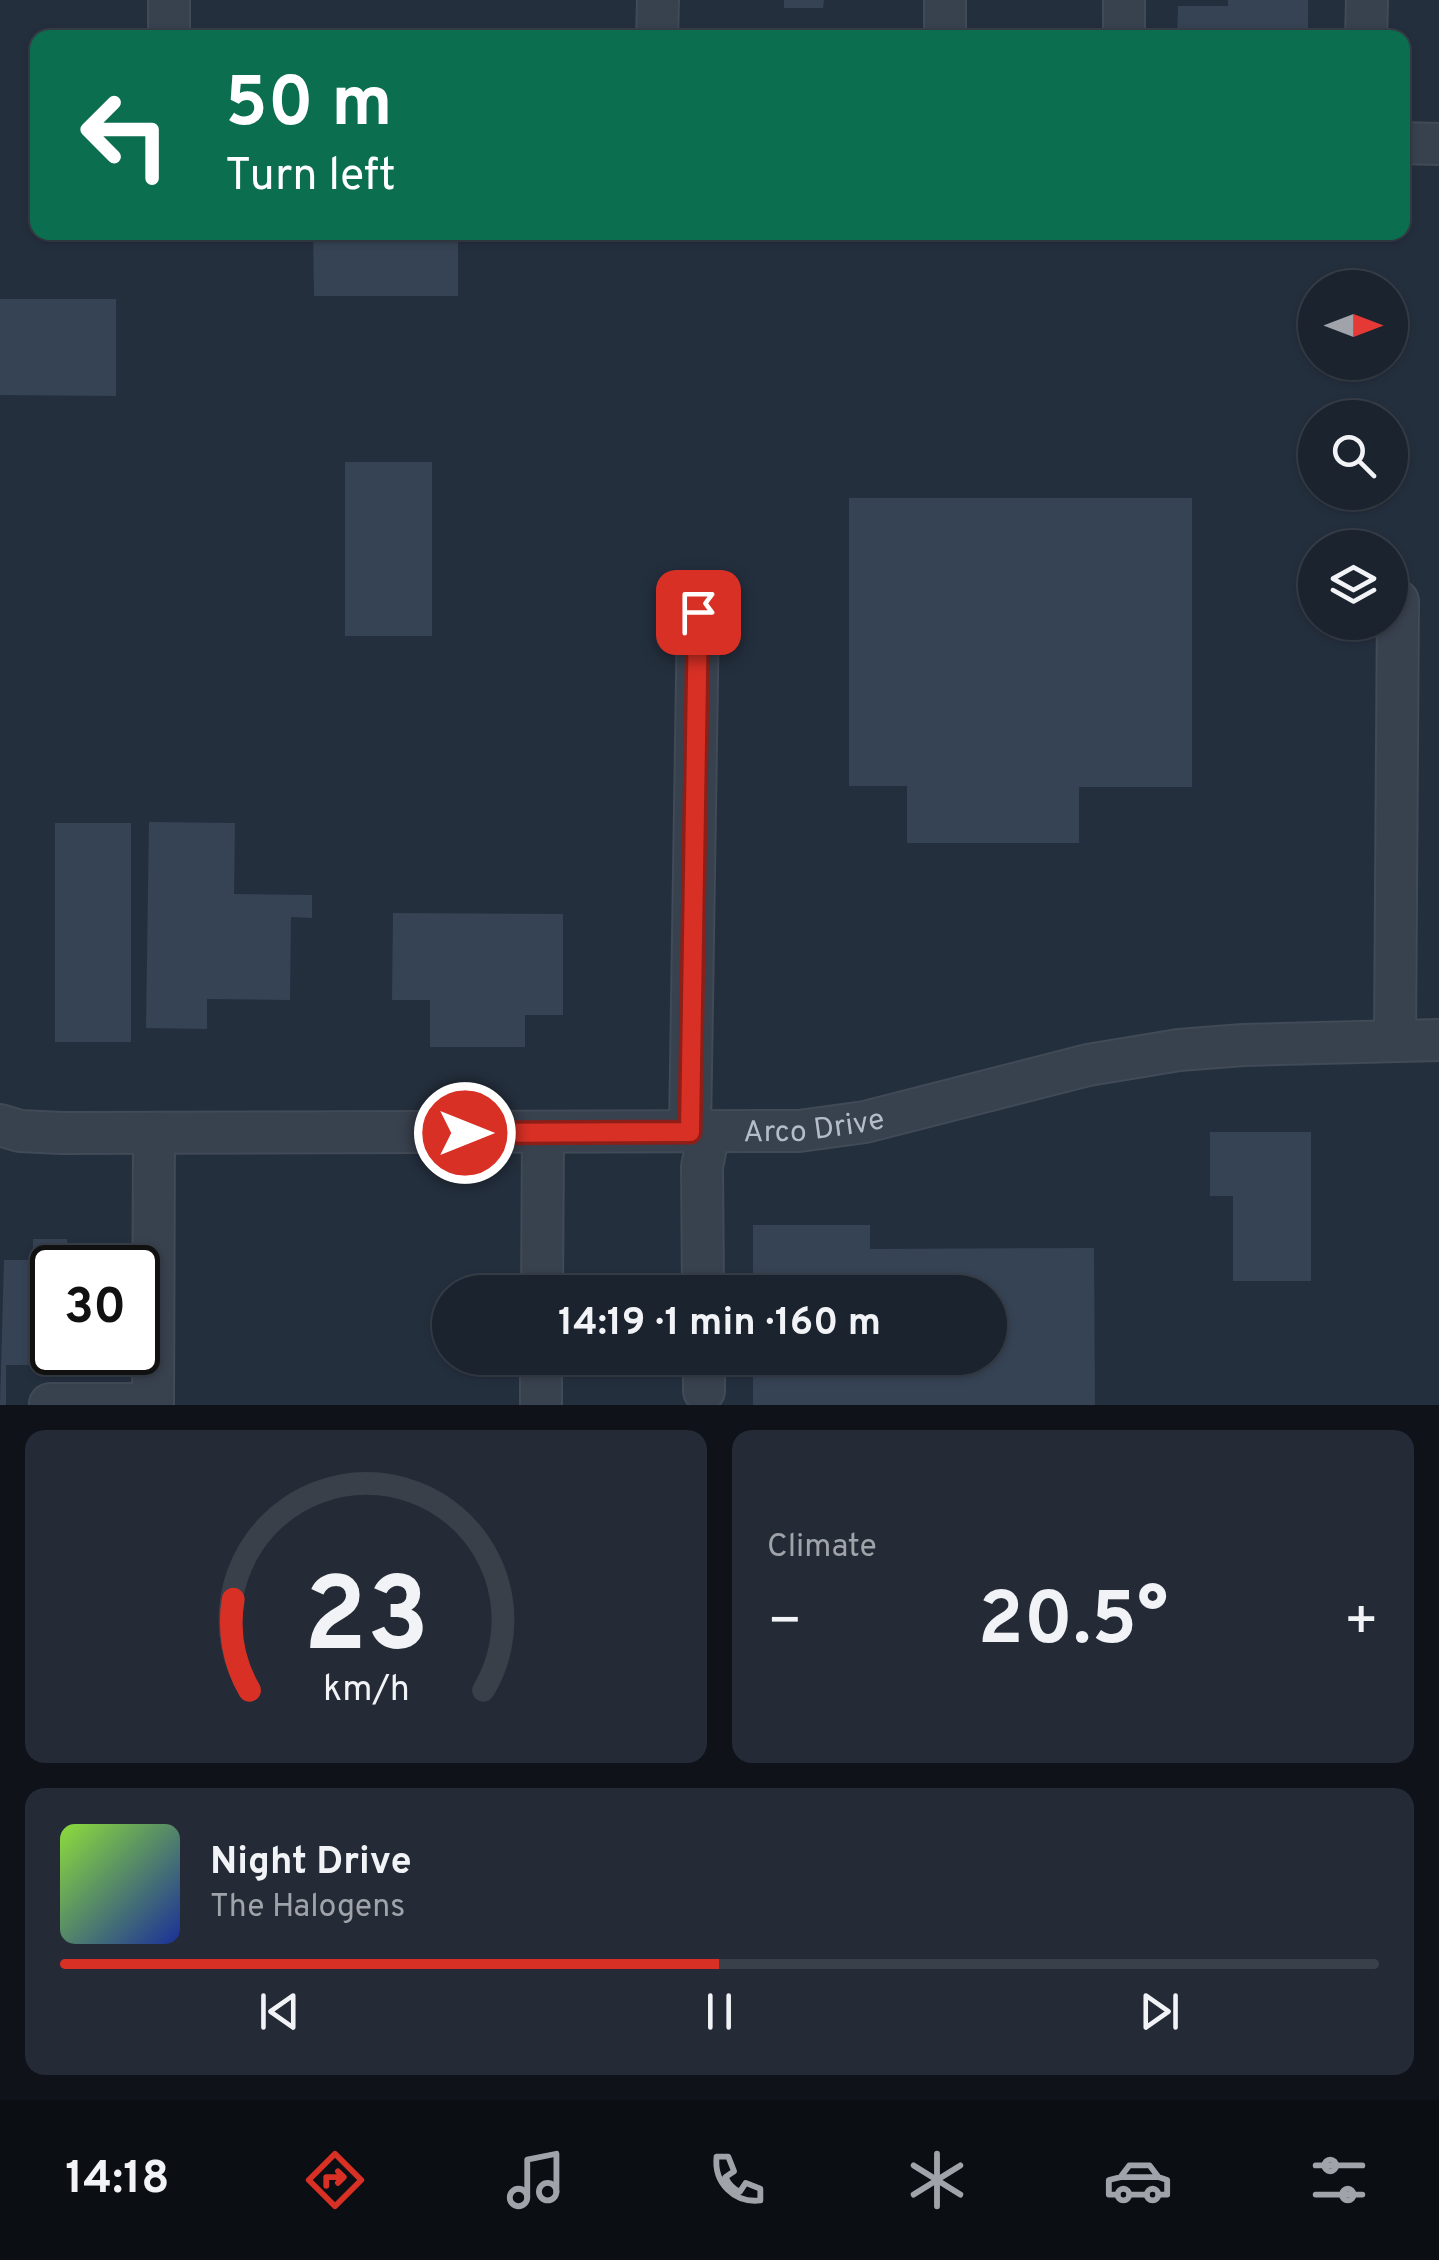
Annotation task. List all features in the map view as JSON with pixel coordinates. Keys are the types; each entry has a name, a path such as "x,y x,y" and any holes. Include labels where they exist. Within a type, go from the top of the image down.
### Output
{"street":[{"path":"658,0 658,30"},
{"path":"944,0 944,30"},
{"path":"1124,0 1124,30"},
{"path":"1366,30 1367,0"},
{"path":"1410,143 1439,144"},
{"path":"698,612 703,1275"},
{"path":"1395,1040 1398,640"},
{"name":"Arco Drive","path":"0,1124 20,1131 62,1134 799,1132 865,1122 1088,1064 1179,1050 1439,1040"},
{"path":"50,1404 153,1404 154,1133"},
{"path":"542,1134 542,1275"},
{"path":"541,1375 541,1405"}],"building":[{"path":"784,0 824,0 823,8 784,8"},
{"path":"1228,0 1308,0 1308,30 1177,30 1178,6 1228,6"},
{"path":"313,240 458,240 458,296 314,296"},
{"path":"0,299 116,299 116,396 0,395"},
{"path":"345,462 432,462 432,636 345,636"},
{"path":"849,498 1192,498 1192,787 1079,787 1079,843 907,843 907,786 849,786"},
{"path":"149,822 235,823 234,894 312,895 312,918 291,917 290,1000 207,999 207,1029 146,1028"},
{"path":"55,823 131,823 131,1042 55,1042"},
{"path":"393,913 563,914 563,1015 525,1015 525,1047 430,1047 430,1000 392,1000"},
{"path":"1210,1132 1311,1132 1311,1281 1233,1281 1233,1196 1210,1196"},
{"path":"753,1225 870,1225 870,1249 1094,1248 1095,1405 753,1405 753,1375 1007,1375 1007,1275 753,1275"},
{"path":"33,1239 67,1239 67,1245 33,1245"},
{"path":"4,1260 30,1260 30,1365 6,1365 6,1405 0,1405"}],"route":[{"path":"465,1133 690,1132 698,612"}]}
